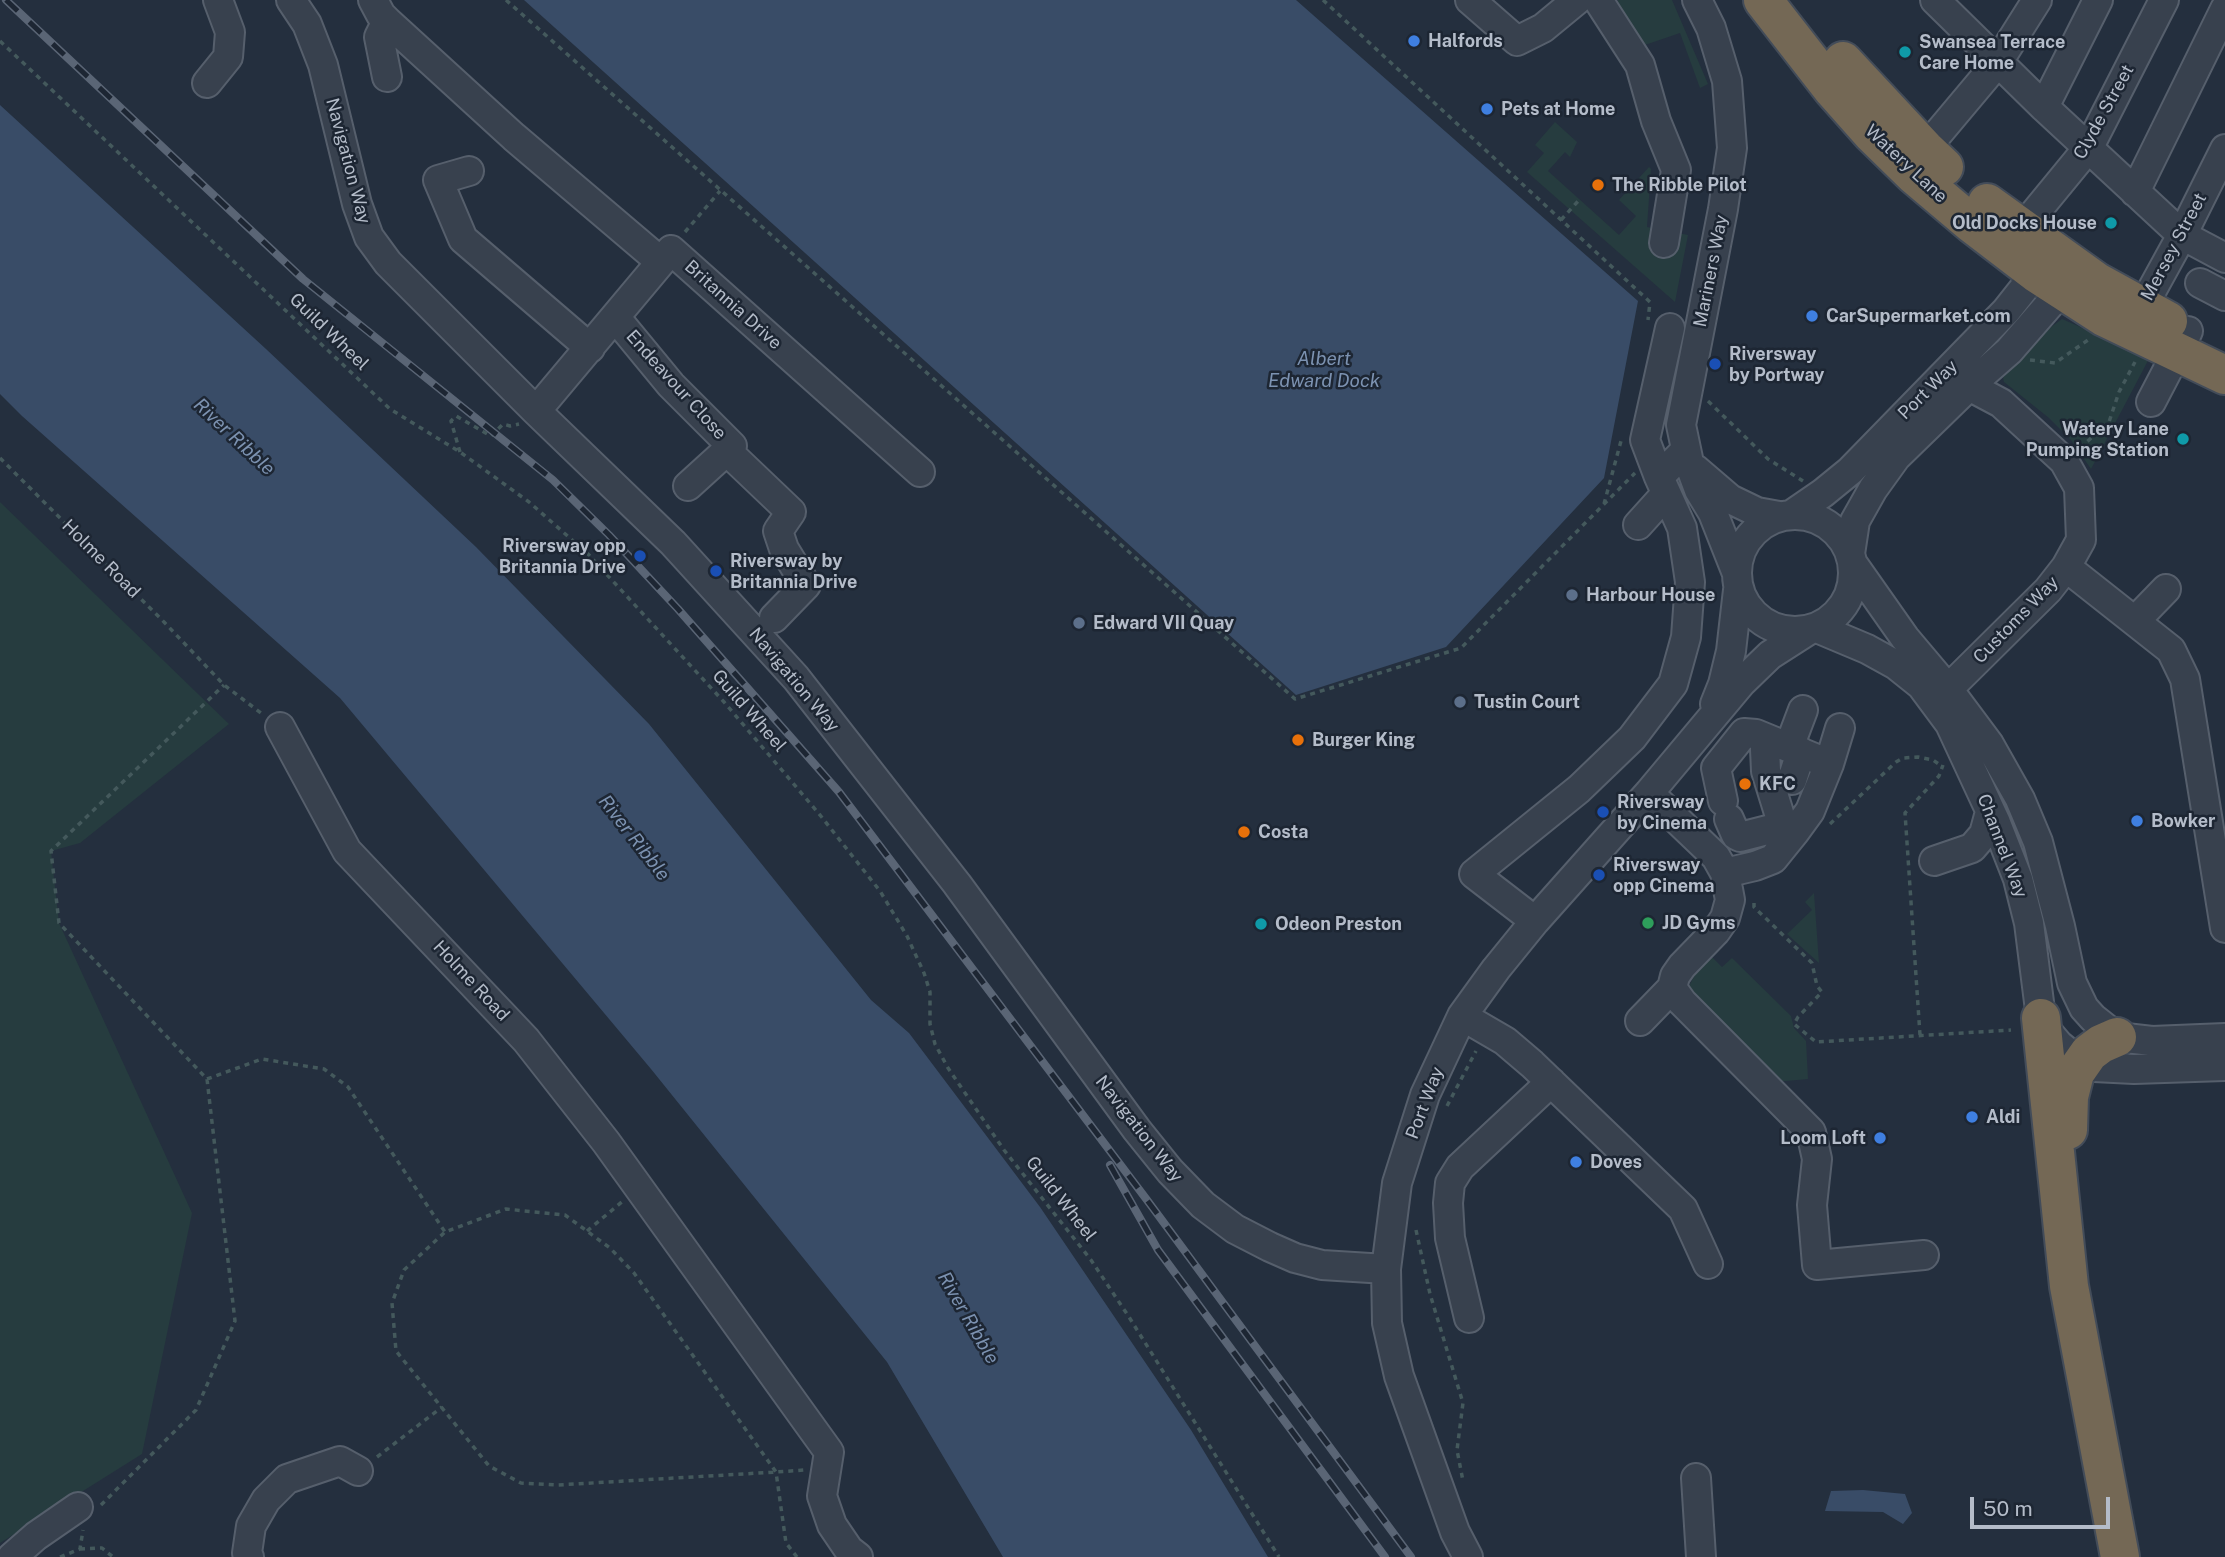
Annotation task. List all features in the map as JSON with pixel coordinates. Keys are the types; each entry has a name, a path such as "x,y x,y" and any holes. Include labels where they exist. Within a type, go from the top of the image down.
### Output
{"highway":[{"name":"Watery Lane","path":"1763,0 1833,90 1872,134 1924,184 1972,224 2013,239"},
{"name":"Watery Lane","path":"1793,0 1835,51 1925,149 1971,191 2013,239 2057,271 2164,333 2223,359"},
{"path":"2026,1024 2069,1286 2120,1557"},
{"path":"2069,1286 2068,1097 2081,1063 2101,1044 2117,1037"}],"street":[{"path":"207,83 228,57 230,32 218,0"},
{"name":"Navigation Way","path":"291,0 307,24 323,65 357,204 369,237 388,263 673,543 796,678 957,884 1170,1171 1203,1205 1235,1229 1295,1258 1322,1265 1386,1269"},
{"path":"1470,0 1517,41 1543,28 1577,0"},
{"path":"1598,0 1640,65 1656,121 1676,170 1664,243"},
{"name":"Mariners Way","path":"1698,0 1711,28 1727,81 1732,148 1681,425 1699,490 1713,513 1737,581"},
{"path":"1935,0 2044,107 2182,235 2225,258"},
{"path":"2044,107 2098,0"},
{"name":"Clyde Street","path":"2013,239 2089,147 2164,0"},
{"path":"1925,149 1998,62 2030,3"},
{"path":"2135,192 2225,9"},
{"path":"380,10 382,27 379,37 387,77"},
{"path":"380,10 514,138 616,226 666,256"},
{"name":"Mersey Street","path":"2151,402 2182,235 2225,149"},
{"path":"469,171 438,180 463,239 590,348"},
{"name":"Britannia Drive","path":"536,411 666,256 920,472"},
{"name":"Port Way","path":"1851,559 1855,521 1873,489 1896,457 2009,351 2057,271"},
{"name":"Port Way","path":"1785,516 1823,493 1850,471 2006,311 2057,271"},
{"path":"2200,283 2225,296"},
{"name":"Endeavour Close","path":"615,317 671,385 732,446 688,486"},
{"path":"1535,921 1474,874 1579,789 1624,746 1673,684 1686,637 1690,582 1682,528 1645,440 1658,330"},
{"name":"Customs Way","path":"1948,689 2048,590 2066,567 2081,540 2079,488 2064,461 2001,403 1969,386"},
{"name":"Endeavour Close","path":"727,451 791,512 778,531 784,549 806,585 774,618"},
{"path":"1638,525 1658,476 1688,456 1730,499 1757,512 1813,517 1828,525 1840,536 1851,559 1851,590 1834,618 1813,629 1798,632 1779,630 1762,622 1747,608 1737,581 1740,551 1750,534 1763,523 1785,516"},
{"name":"Channel Way","path":"1851,559 1905,638 1989,744 2020,799 2038,842 2060,926 2067,968 2078,997 2093,1018 2117,1037"},
{"path":"2066,567 2171,650 2185,679 2225,928"},
{"name":"Port Way","path":"1706,726 1723,684 1731,651 1737,581"},
{"path":"2134,621 2166,589"},
{"name":"Port Way","path":"1468,1557 1455,1532 1399,1376 1387,1323 1386,1269 1397,1184 1425,1095 1462,1016 1535,921 1649,793 1741,683 1770,655 1813,629"},
{"name":"Channel Way","path":"1813,629 1867,649 1896,665 1921,685 1950,724 2013,866 2029,923 2026,1024 2048,1032 2081,1063"},
{"path":"1792,780 1787,746 1803,710"},
{"name":"Holme Road","path":"280,727 348,851 526,1040 606,1142 829,1452 822,1496 832,1525 849,1550 858,1557"},
{"path":"1736,871 1773,859 1794,833 1810,811 1840,728"},
{"path":"1787,746 1765,749 1766,771 1783,825 1740,837 1736,835 1726,810 1716,768 1744,733 1756,734 1787,746 1829,764"},
{"path":"1649,793 1716,857 1736,871"},
{"path":"1934,861 1972,848 1984,834 1990,812"},
{"path":"1972,848 1996,855 2013,866"},
{"path":"1640,1021 1672,988 1675,976 1682,966 1716,931 1730,900 1736,871"},
{"path":"1672,988 1682,1002 1811,1132 1817,1159 1812,1205 1817,1265 1924,1255"},
{"path":"1462,1016 1505,1041 1684,1209 1708,1264"},
{"path":"2117,1037 2152,1041 2225,1038"},
{"path":"2081,1063 2107,1068 2225,1066"},
{"path":"1469,1318 1450,1238 1450,1183 1460,1167 1551,1082"},
{"path":"244,1556 251,1526 266,1500 287,1479 350,1459"},
{"path":"1696,1478 1701,1557"},
{"path":"12,1557 36,1536 86,1512"}],"path":[{"path":"506,0 1295,699 1461,648 1604,505 1658,476"},
{"path":"1323,0 1650,302 1658,330"},
{"name":"Guild Wheel","path":"0,41 390,409 460,452 530,502 588,554 724,702 820,815 880,891 907,936 930,992 930,1024 934,1044 948,1068 1004,1150 1091,1260 1279,1557"},
{"path":"666,256 719,191"},
{"path":"1561,220 1580,200"},
{"path":"2064,461 2109,422 2119,392 2164,333"},
{"path":"2009,351 2029,360 2055,363 2093,336"},
{"path":"1691,377 1713,408 1768,459 1823,493"},
{"path":"460,452 451,421 456,416 491,436 503,424 510,426 529,421 536,411"},
{"path":"1604,505 1623,433"},
{"name":"Holme Road","path":"0,458 224,685 280,727"},
{"path":"80,1549 86,1512 196,1410 234,1321 207,1079 59,923 51,851 224,685"},
{"path":"1920,1035 1905,813 1939,776 1944,755"},
{"path":"1828,827 1903,758 1933,760 1943,767"},
{"path":"1736,871 1754,907 1812,963 1817,986 1822,992 1794,1024 1816,1042 2026,1024"},
{"path":"207,1079 262,1059 324,1069 348,1087 445,1233"},
{"path":"587,1231 638,1188"},
{"path":"776,1472 558,1485 521,1483 489,1466 396,1351 392,1303 404,1270 445,1233 506,1209 565,1215 587,1231 610,1248 634,1273 776,1472 786,1542 797,1557"},
{"path":"350,1459 442,1407"},
{"path":"60,1557 80,1549 102,1548 113,1557"}],"green space":[{"path":"1618,0 1672,0 1708,84 1700,88 1680,33 1642,46 1618,6"},
{"path":"1555,122 1577,142 1570,157 1565,152 1548,171 1619,235 1636,216 1619,200 1649,167 1651,169 1647,227 1688,235 1675,302 1527,172 1544,153 1535,145"},
{"path":"2062,319 2126,347 2152,353 2091,469 2071,440 2049,418 2004,382 2003,378 2043,333"},
{"path":"0,502 229,724 80,843 51,851 59,923 192,1213 142,1454 0,1543"},
{"path":"1814,893 1819,963 1787,934 1812,910 1805,902"},
{"path":"1710,955 1722,967 1732,958 1791,1016 1794,1028 1806,1041 1808,1079 1775,1082 1688,988 1698,969"}],"water":[{"name":"Albert Edward Dock","path":"524,0 1296,0 1638,301 1604,478 1446,647 1296,695"},
{"name":"River Ribble","path":"0,105 266,349 476,547 649,724 871,1000 909,1033 1040,1207 1191,1430 1268,1557 1003,1557 887,1362 651,1069 340,698 0,394"},
{"path":"1863,1490 1905,1494 1912,1513 1903,1524 1883,1512 1825,1511 1831,1491"}],"railway":[{"path":"6,0 303,279 553,480 678,609 839,792 1147,1200 1411,1557"},
{"path":"1110,1165 1158,1250 1385,1557"}],"place":[{"name":"Halfords","path":"1414,41"},
{"name":"Swansea Terrace Care Home","path":"1905,52"},
{"name":"Pets at Home","path":"1487,109"},
{"name":"The Ribble Pilot","path":"1598,185"},
{"name":"Old Docks House","path":"2111,223"},
{"name":"CarSupermarket.com","path":"1812,316"},
{"name":"Riversway by Portway","path":"1715,364"},
{"name":"Watery Lane Pumping Station","path":"2183,439"},
{"name":"Riversway opp Britannia Drive","path":"640,556"},
{"name":"Riversway by Britannia Drive","path":"716,571"},
{"name":"Harbour House","path":"1572,595"},
{"name":"Edward VII Quay","path":"1079,623"},
{"name":"Tustin Court","path":"1460,702"},
{"name":"Burger King","path":"1298,740"},
{"name":"KFC","path":"1745,784"},
{"name":"Riversway by Cinema","path":"1603,812"},
{"name":"Bowker","path":"2137,821"},
{"name":"Costa","path":"1244,832"},
{"name":"Riversway opp Cinema","path":"1599,875"},
{"name":"JD Gyms","path":"1648,923"},
{"name":"Odeon Preston","path":"1261,924"},
{"name":"Aldi","path":"1972,1117"},
{"name":"Loom Loft","path":"1880,1138"},
{"name":"Doves","path":"1576,1162"}]}
